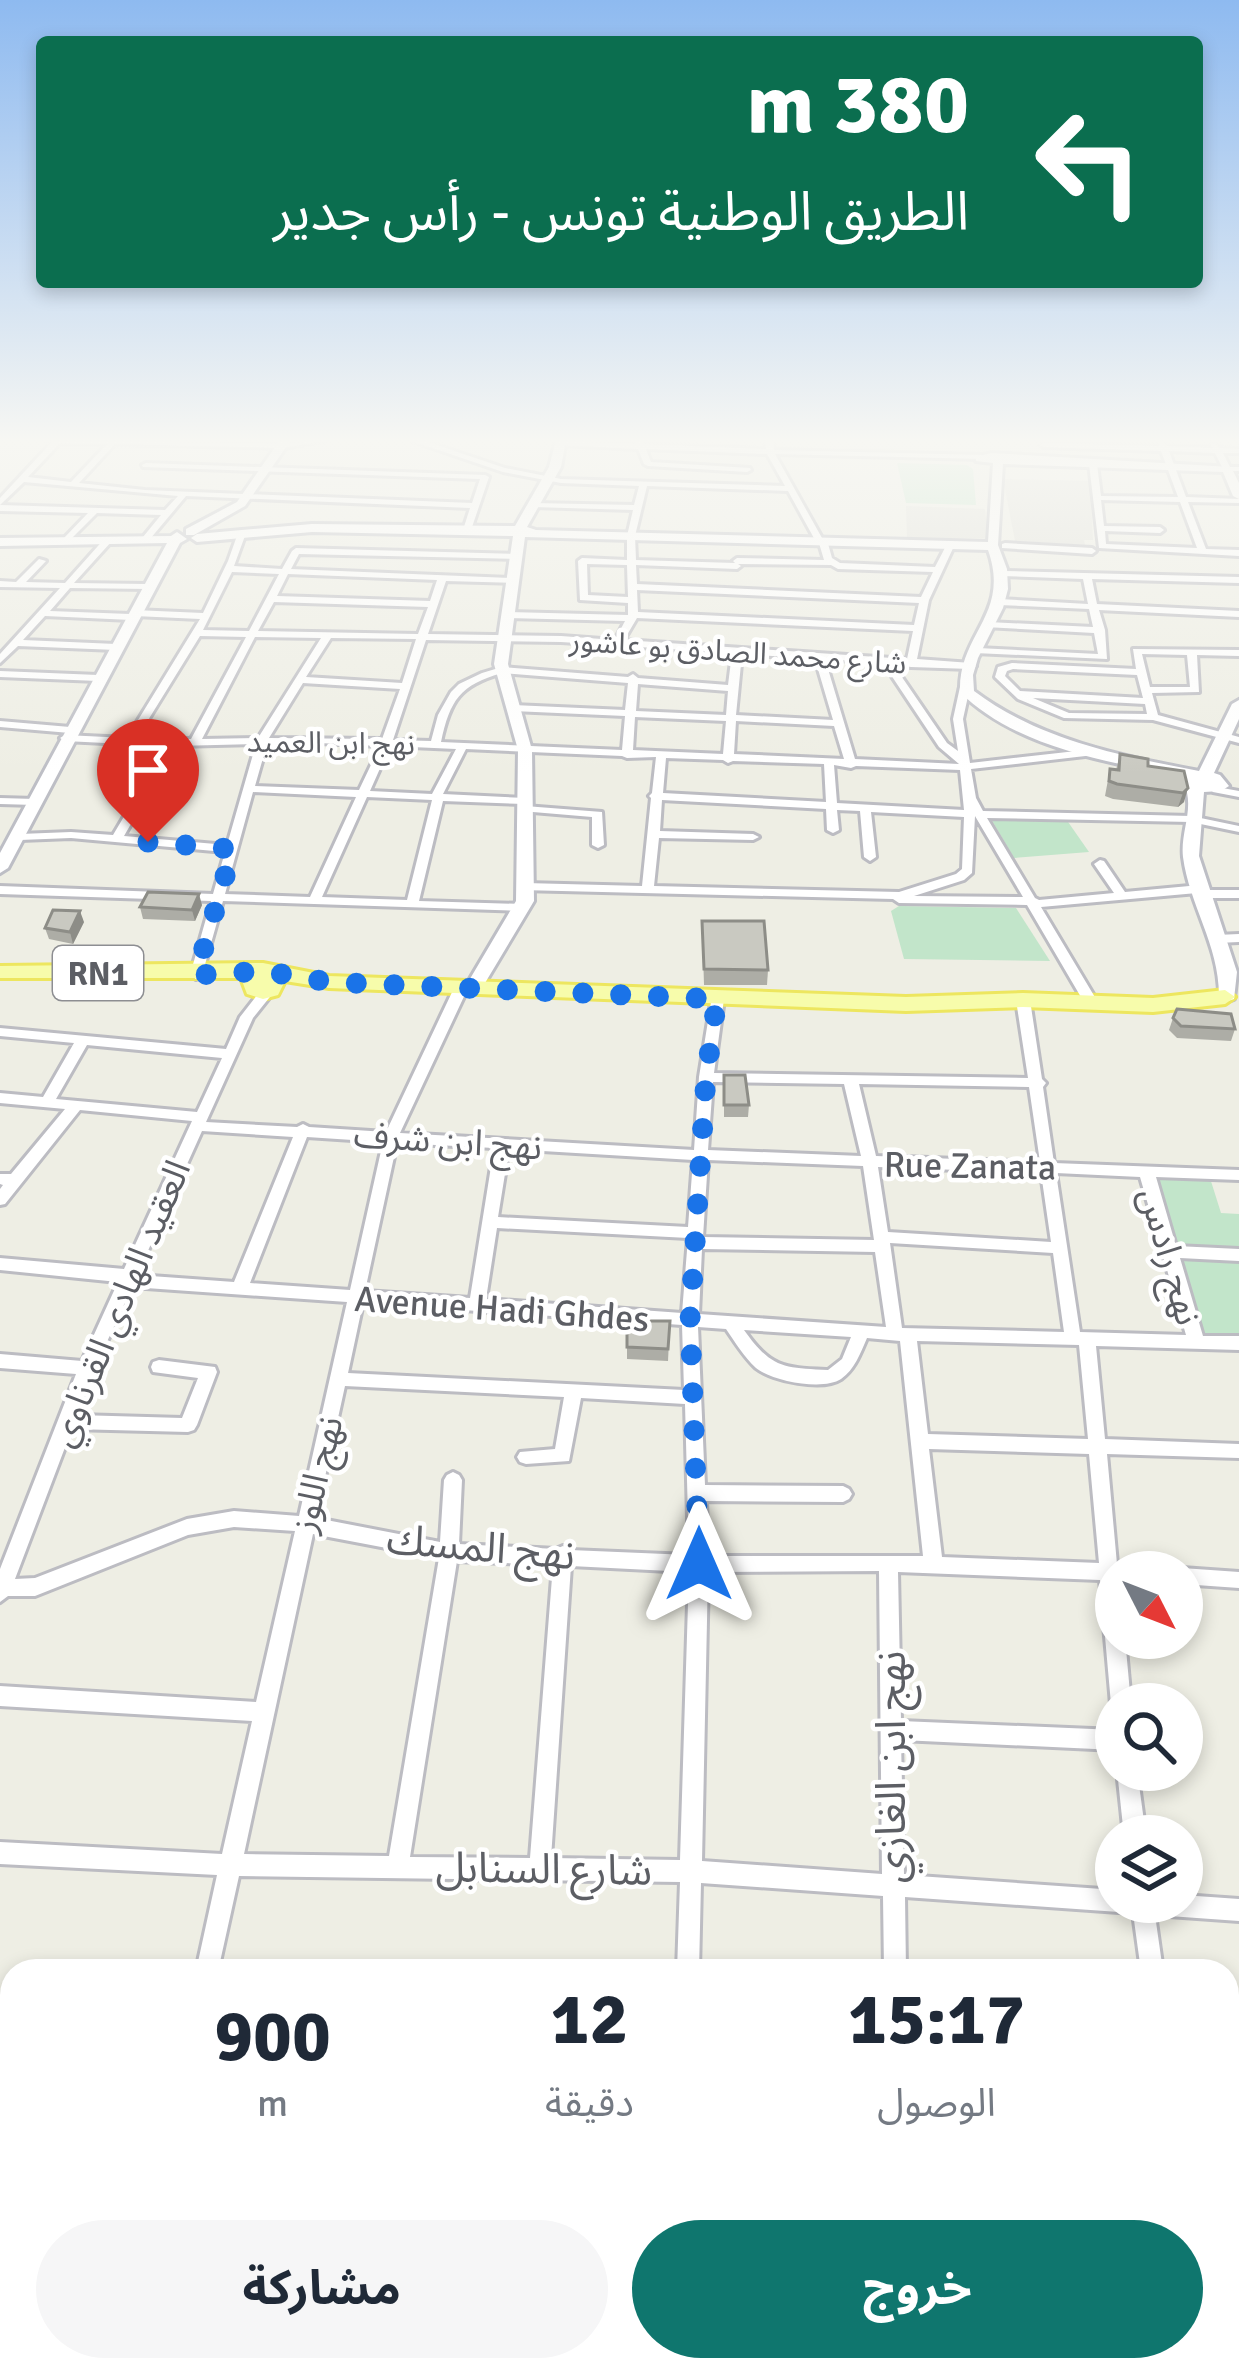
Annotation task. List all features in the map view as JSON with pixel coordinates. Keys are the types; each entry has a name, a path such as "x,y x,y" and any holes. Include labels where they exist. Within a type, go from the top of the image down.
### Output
{"main road":[{"name":"RN1","path":"0,972 196,975 263,983 906,1004 1232,1001"}],"street":[{"path":"0,661 97,551"},
{"path":"0,868 147,587 175,551"},
{"path":"131,740 197,633 231,569 234,551"},
{"path":"196,742 299,551"},
{"path":"347,551 405,551"},
{"path":"472,989 522,908 525,887 526,750 502,670 519,551"},
{"path":"618,643 633,617 633,551"},
{"path":"735,590 737,551"},
{"path":"825,551 830,563"},
{"path":"910,664 924,600 951,551"},
{"path":"890,898 960,878 968,870 974,814 958,719 964,686 999,602 998,551"},
{"path":"1007,551 1087,577 1239,580"},
{"path":"1097,551 1102,577"},
{"path":"1203,551 1239,553"},
{"path":"382,575 391,553"},
{"path":"19,584 42,561"},
{"path":"634,600 583,598 581,562 830,563 940,570"},
{"path":"231,569 512,581"},
{"path":"988,625 1100,630 1087,577"},
{"path":"315,899 386,744 442,578"},
{"path":"0,584 147,587"},
{"path":"634,587 924,600"},
{"path":"272,598 433,604"},
{"path":"999,602 1239,614"},
{"path":"40,614 206,616"},
{"path":"507,615 916,628"},
{"name":"شارع محمد الصادق بو عاشور","path":"425,637 618,643 910,664 1101,658 1105,654 1100,630"},
{"path":"197,633 425,637"},
{"path":"196,975 263,739 327,637"},
{"path":"14,643 116,646"},
{"path":"1153,717 1140,672 1139,649 1239,653"},
{"path":"1017,694 1146,696 1195,690 1192,652"},
{"path":"728,760 737,653"},
{"path":"820,658 851,765"},
{"path":"887,662 943,745 962,763"},
{"path":"1140,672 1004,668 1002,685 1065,716 1153,717 1234,738"},
{"path":"435,746 458,687 502,670 733,688"},
{"path":"0,674 98,678"},
{"path":"626,755 633,677"},
{"path":"299,680 406,686"},
{"path":"964,686 994,710 1097,752 1239,792"},
{"path":"1239,704 1234,738 1197,794 1191,856 1239,957"},
{"path":"513,708 838,723"},
{"path":"0,741 6,724"},
{"name":"نهج ابن العميد","path":"6,724 173,743 263,739 829,765 962,763 1097,752"},
{"path":"116,840 173,743"},
{"path":"412,903 438,796 462,747"},
{"path":"648,890 661,757"},
{"path":"829,765 833,830"},
{"path":"250,789 438,796 598,814 598,845"},
{"path":"655,796 974,814 1197,820 1239,829"},
{"path":"0,800 35,802"},
{"path":"865,807 870,857"},
{"path":"974,814 1035,903 1092,1004"},
{"path":"1066,816 1078,834"},
{"path":"652,834 753,836"},
{"path":"20,837 233,849"},
{"path":"1100,864 1122,896"},
{"path":"525,887 1035,903 1239,894"},
{"path":"0,890 522,908"},
{"path":"1229,938 1232,1001"},
{"name":"العقيد الهادي القرناوي","path":"1,1589 87,1368 263,983"},
{"name":"نهج اللوز","path":"210,1959 392,1135 472,989"},
{"path":"688,1959 699,1564 690,1320 706,1077 717,999"},
{"path":"1023,1000 1039,1083 1058,1248 1101,1449 1111,1551"},
{"path":"0,1032 230,1054"},
{"path":"46,1104 83,1040"},
{"path":"706,1077 1039,1083"},
{"path":"850,1078 921,1442 933,1564"},
{"name":"نهج ابن شرف","path":"0,1098 199,1121 700,1155"},
{"path":"0,1200 8,1180 74,1108"},
{"path":"239,1289 303,1129"},
{"path":"477,1306 502,1145"},
{"name":"Rue Zanata","path":"700,1155 1239,1175"},
{"name":"نهج رادس","path":"1146,1170 1196,1341"},
{"path":"490,1222 695,1238 1058,1248"},
{"path":"1170,1252 1239,1255"},
{"name":"Avenue Hadi Ghdes","path":"0,1264 356,1299 862,1332 1239,1343"},
{"path":"731,1323 756,1362 772,1375 831,1377 843,1371 862,1332"},
{"path":"0,1361 87,1368"},
{"path":"66,1422 188,1425 209,1372 159,1367"},
{"path":"340,1379 692,1397"},
{"path":"526,1457 563,1456 574,1391"},
{"path":"921,1442 1239,1451"},
{"path":"398,1865 449,1552 453,1480"},
{"path":"698,1493 843,1495"},
{"name":"نهج المسك","path":"1,1589 35,1587 188,1527 233,1519 303,1524 449,1552 699,1564 888,1563 1095,1571"},
{"path":"539,1868 563,1555"},
{"name":"نهج ابن الغازي","path":"888,1563 894,1959"},
{"path":"1203,1577 1239,1580"},
{"path":"0,1696 263,1712"},
{"path":"890,1730 1095,1739"},
{"name":"شارع السنابل","path":"0,1852 232,1865 691,1871 1095,1900"},
{"name":"شارع السنابل","path":"1203,1907 1239,1910"},
{"path":"1145,1923 1150,1959"}],"green space":[{"path":"991,819 1066,819 1089,852 1014,858"},
{"path":"899,906 1016,908 1050,961 904,959 891,911"},
{"path":"1152,1177 1210,1178 1221,1213 1239,1214 1239,1338 1197,1336"}],"building":[{"path":"1120,754 1148,759 1148,766 1184,771 1188,788 1183,793 1109,781 1110,769 1119,770"},
{"path":"148,892 199,894 192,910 140,907"},
{"path":"53,910 80,911 70,932 45,928"},
{"path":"702,921 764,921 768,970 704,969"},
{"path":"1177,1009 1231,1014 1235,1029 1181,1026 1173,1018"},
{"path":"724,1075 745,1075 749,1105 724,1105"},
{"path":"627,1321 670,1321 668,1349 627,1347"}],"route":[{"path":"148,842 233,849 196,975 264,971 329,982 717,999 706,1077 690,1320 699,1564"}]}
